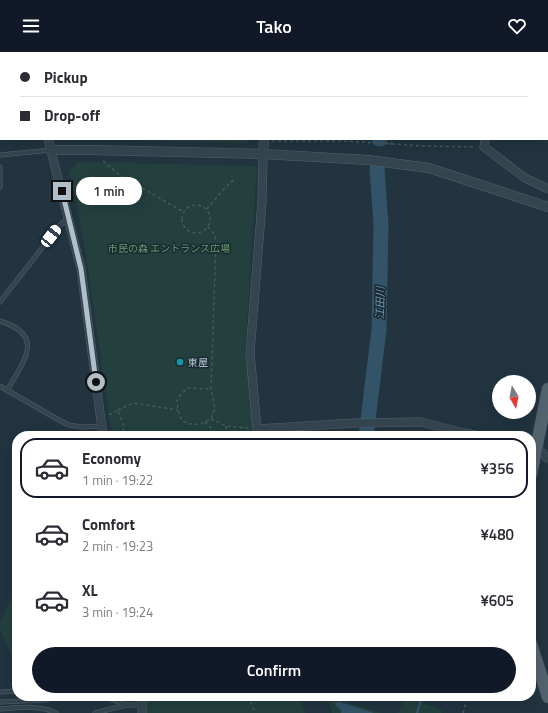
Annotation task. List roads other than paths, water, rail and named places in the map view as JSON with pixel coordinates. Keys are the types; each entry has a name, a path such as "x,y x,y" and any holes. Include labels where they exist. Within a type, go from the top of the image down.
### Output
{"main road":[{"path":"536,434 548,389"},
{"path":"536,660 548,697"}],"street":[{"path":"48,140 81,269 103,431"},
{"path":"259,431 250,353 262,202 264,140"},
{"path":"484,143 525,178 548,188"},
{"path":"50,150 263,154 368,160 429,168 548,207"},
{"path":"270,431 356,423 421,422 459,431"},
{"path":"536,448 548,459"}],"lane":[{"path":"0,155 50,150"},
{"path":"0,167 0,187"},
{"path":"0,302 60,225 69,218"},
{"path":"0,321 12,325 20,330 27,339 28,348 26,356 7,391"},
{"path":"0,386 68,425 82,427 102,426"},
{"path":"0,692 12,691"},
{"path":"0,702 23,701"},
{"path":"116,701 143,709"},
{"path":"95,713 126,705"},
{"path":"0,709 48,709 56,713"}],"water":[{"path":"340,702 374,713 341,713 341,710 335,705 335,703"}],"waterway":[{"name":"江田川","path":"367,431 379,330 381,224 377,169"},
{"path":"417,713 421,701"}],"place":[{"name":"東屋","path":"180,362"}],"park label":[{"name":"市民の森 エントランス広場","path":"169,248"}]}
